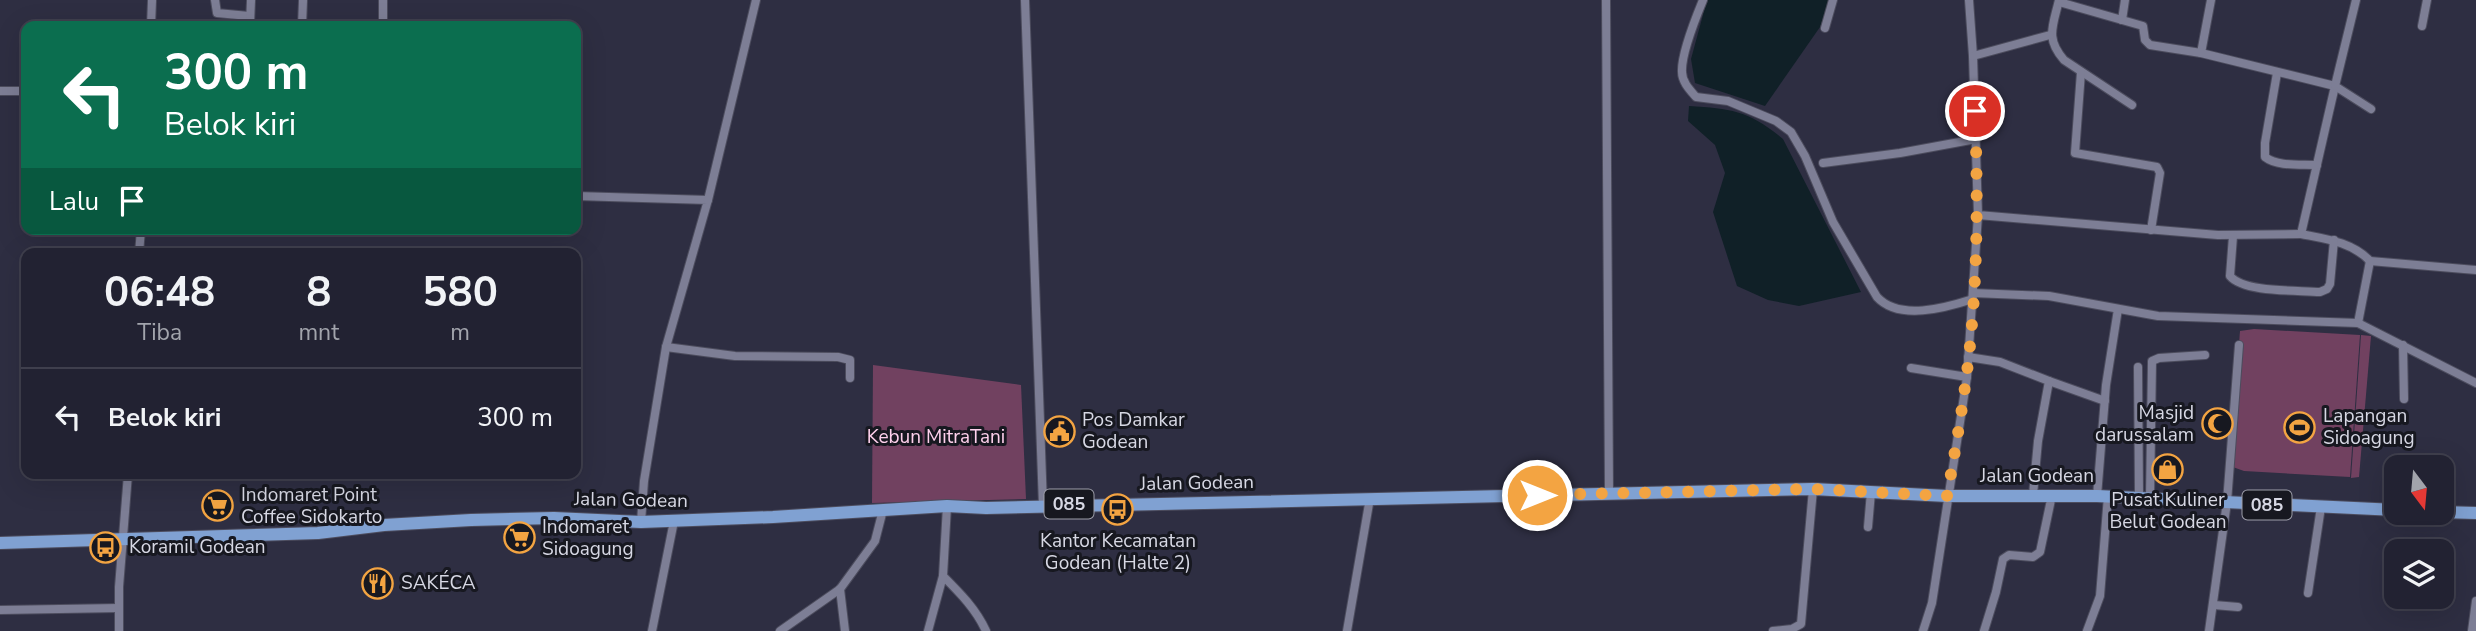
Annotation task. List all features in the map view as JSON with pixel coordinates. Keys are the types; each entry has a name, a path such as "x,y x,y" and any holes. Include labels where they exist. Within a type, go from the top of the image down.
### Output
{"main road":[{"name":"Jalan Godean","path":"0,543 318,533 384,525 471,520 641,522 947,506 986,508 1813,489 1947,496 2103,496 2384,510"},
{"path":"2454,512 2476,513"}],"street":[{"path":"151,21 152,0"},
{"path":"215,0 217,13 249,16"},
{"path":"250,21 251,0"},
{"path":"302,21 303,0"},
{"path":"383,0 383,21"},
{"path":"641,522 644,481 666,346 708,200 755,0"},
{"path":"1026,0 1043,506"},
{"path":"1606,0 1609,494"},
{"path":"1703,0 1695,18 1681,74 1686,85 1696,97 1728,101 1776,121 1791,132 1805,156 1833,222 1877,297 1892,309 1906,312 1973,296 2049,296 2158,316 2358,323 2476,383"},
{"path":"1825,28 1833,0"},
{"path":"1923,631 1932,603 1966,377 1973,296 1978,215 1969,0"},
{"path":"2122,20 2125,0"},
{"path":"2201,52 2211,0"},
{"path":"2301,234 2356,0"},
{"path":"2422,26 2427,0"},
{"path":"2132,105 2064,60 2056,51 2050,36 2059,1 2143,26 2144,37 2150,45 2201,52 2335,86 2371,109"},
{"path":"1973,56 2050,36"},
{"path":"2081,72 2075,153 2157,167 2160,170 2151,230"},
{"path":"2277,73 2265,142 2265,158 2279,163 2317,165"},
{"path":"0,91 21,91"},
{"path":"1823,163 1976,139"},
{"path":"581,196 708,200"},
{"path":"1978,215 2233,236 2301,234 2334,240 2361,251 2371,261 2476,271"},
{"path":"2233,236 2230,276 2233,281 2256,288 2320,292 2330,284 2334,240"},
{"path":"2358,323 2371,261"},
{"path":"2087,631 2100,596 2105,401 2118,309"},
{"path":"2209,631 2227,502 2239,345"},
{"path":"2403,345 2404,399"},
{"path":"666,346 735,356 838,357 850,360 849,378"},
{"path":"2145,498 2152,361 2159,358 2205,355"},
{"path":"1968,357 2000,362 2105,401"},
{"path":"2138,367 2145,498"},
{"path":"1911,368 1966,377"},
{"path":"2034,495 2038,441 2049,381"},
{"path":"119,631 128,479"},
{"path":"1773,631 1792,629 1801,624 1813,489"},
{"path":"1868,527 1871,492"},
{"path":"1984,631 2003,559 2009,555 2034,557 2040,552 2052,495"},
{"path":"1347,631 1370,498"},
{"path":"928,631 943,576 947,506"},
{"path":"2308,593 2321,507"},
{"path":"780,631 840,589 874,541 883,510"},
{"path":"652,631 674,521"},
{"path":"943,576 964,597 986,631"},
{"path":"840,589 845,631"},
{"path":"2472,631 2476,600"},
{"path":"2214,605 2238,607"},
{"path":"0,610 119,608"}],"green space":[{"name":"Lapangan Sidoagung","path":"2254,329 2360,335 2350,477 2244,471 2230,466 2240,331"},
{"path":"2361,335 2371,336 2359,477 2351,478"},
{"name":"Kebun MitraTani","path":"873,365 1021,385 1026,499 872,503"}],"water":[{"path":"1707,0 1830,0 1820,27 1765,106 1695,83 1691,59"},
{"path":"1689,106 1739,113 1760,122 1783,139 1861,292 1799,306 1768,300 1737,286 1713,212 1725,173 1715,145 1688,121"}],"place":[{"name":"Masjid darussalam","path":"2217,424"},
{"name":"Lapangan Sidoagung","path":"2300,427"},
{"name":"Pos Damkar Godean","path":"1059,431"},
{"name":"Pusat Kuliner Belut Godean","path":"2168,469"},
{"name":"Indomaret Point Coffee Sidokarto","path":"218,506"},
{"name":"Kantor Kecamatan Godean (Halte 2)","path":"1118,510"},
{"name":"Indomaret Sidoagung","path":"519,538"},
{"name":"Koramil Godean","path":"106,547"},
{"name":"SAKÉCA","path":"378,583"}],"route":[{"path":"1537,495 1813,489 1947,496 1966,377 1973,293 1978,215 1975,111"}]}
